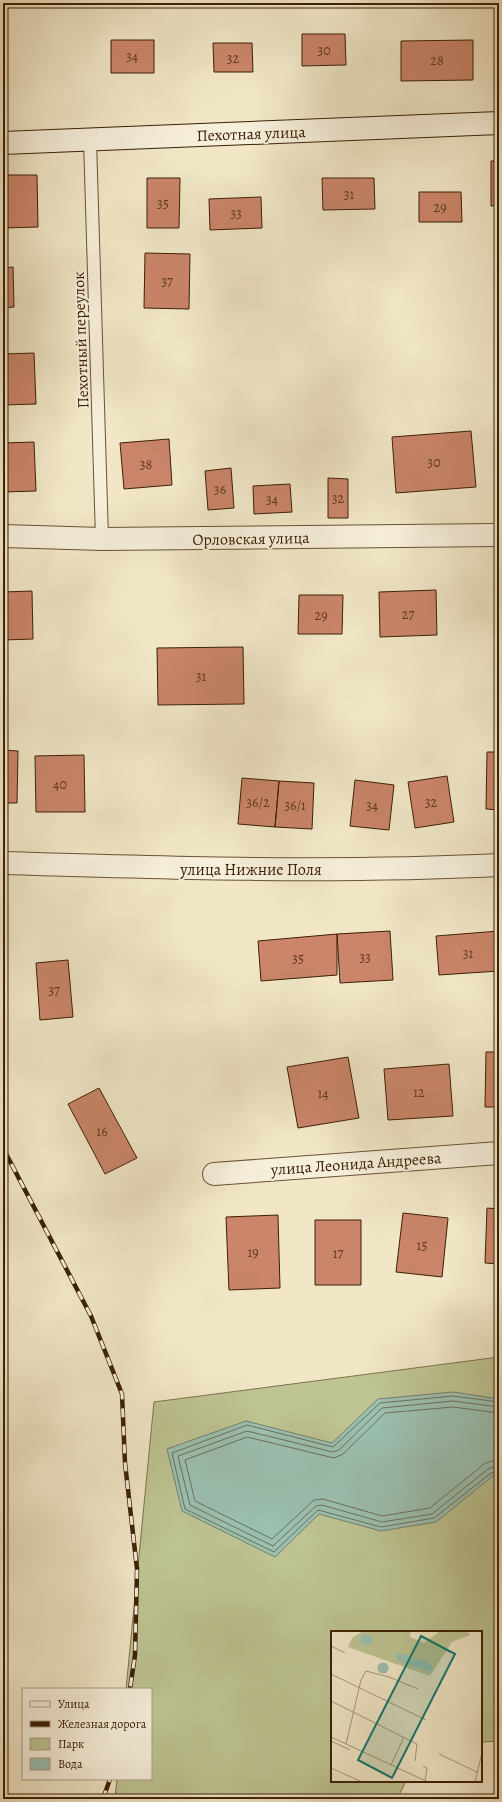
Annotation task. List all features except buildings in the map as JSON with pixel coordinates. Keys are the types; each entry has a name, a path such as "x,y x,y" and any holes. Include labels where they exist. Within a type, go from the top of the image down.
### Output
{"street":[{"name":"Пехотная улица","path":"3,143 499,123"},
{"name":"Орловская улица","path":"3,536 102,539 499,535"},
{"name":"улица Нижние Поля","path":"3,864 243,870 432,868 499,865"},
{"name":"улица Леонида Андреева","path":"214,1174 499,1153"}],"lane":[{"name":"Пехотный переулок","path":"90,140 102,539"}],"green space":[{"path":"499,1357 499,1741 482,1742 482,1631 331,1631 331,1782 406,1782 397,1799 115,1799 117,1780 152,1780 152,1688 126,1688 154,1402"}],"water":[{"path":"453,1392 499,1399 499,1479 493,1476 436,1522 381,1531 319,1514 275,1557 182,1511 167,1449 246,1421 332,1443 378,1399"}],"railway":[{"path":"3,1148 91,1316 122,1394 125,1463 137,1569 135,1655 130,1688"},
{"path":"103,1799 110,1780"}]}
